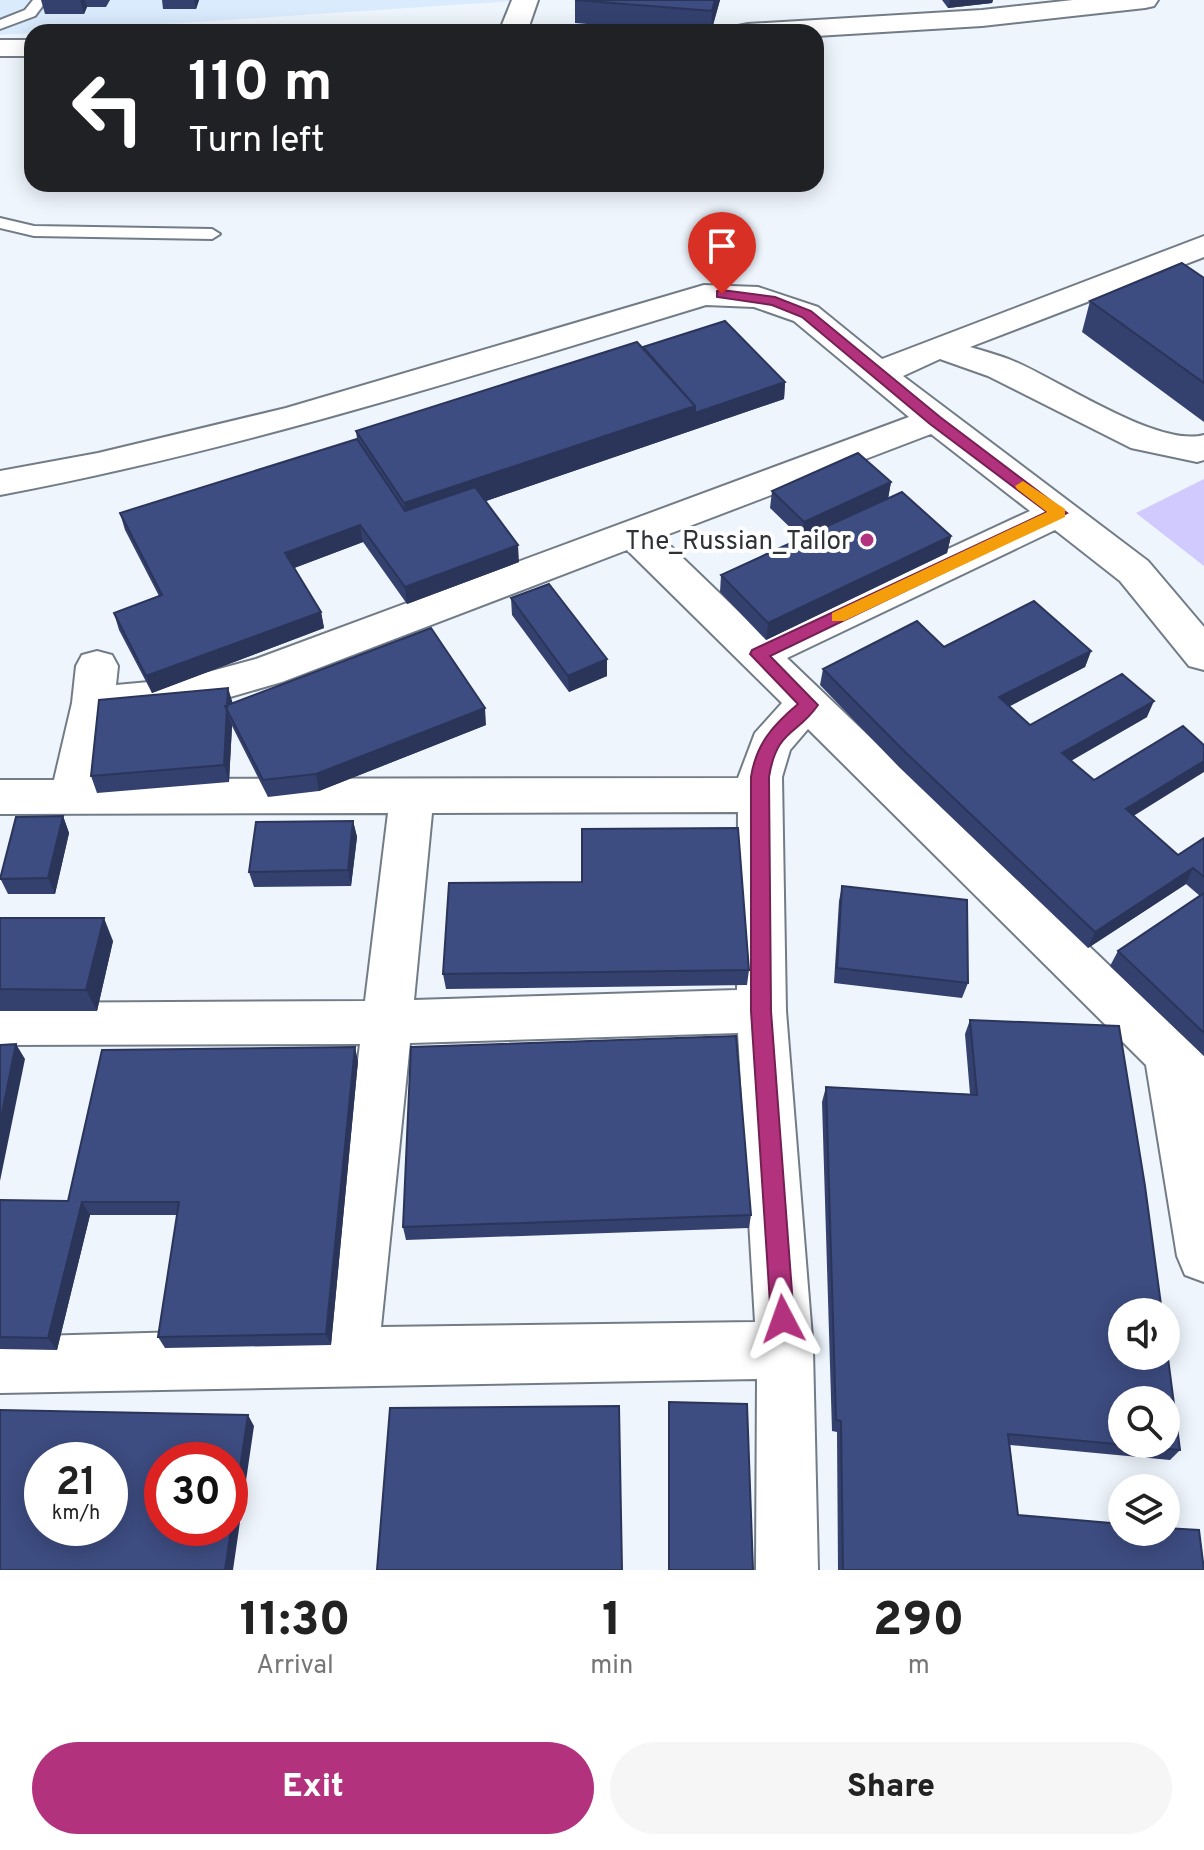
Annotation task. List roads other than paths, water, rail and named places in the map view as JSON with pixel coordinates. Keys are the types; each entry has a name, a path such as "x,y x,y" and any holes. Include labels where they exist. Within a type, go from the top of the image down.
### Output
{"street":[{"path":"516,24 525,0"},
{"path":"824,27 982,18 1145,0"},
{"path":"0,48 24,48"},
{"path":"878,374 938,347 1204,246"},
{"path":"0,483 98,465 293,418 704,295 758,297 806,314 935,420 1134,571 1204,655"},
{"path":"938,347 1000,368 1144,440 1202,451"},
{"path":"72,797 95,684 138,701 225,684 635,535 935,420"},
{"path":"758,654 1059,513"},
{"path":"635,535 1187,1072 1204,1256"},
{"path":"787,1570 785,1350 761,1011 761,795 763,761 769,745 784,724 809,705"},
{"path":"0,797 761,795"},
{"path":"350,1356 412,796"},
{"path":"0,1024 387,1022 761,1011"},
{"path":"0,1365 785,1350"}],"lane":[{"path":"0,25 30,13 40,0"},
{"path":"0,223 34,231 212,234"}],"place":[{"name":"The_Russian_Tailor","path":"867,540"}]}
